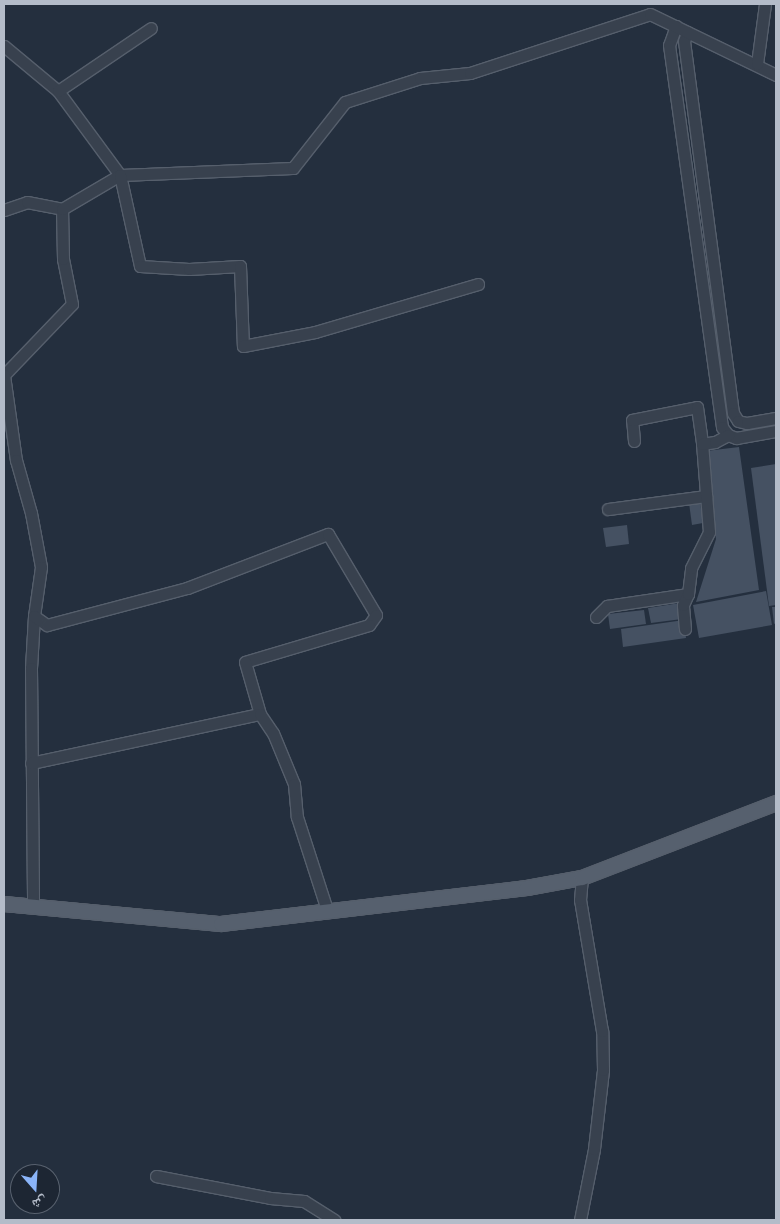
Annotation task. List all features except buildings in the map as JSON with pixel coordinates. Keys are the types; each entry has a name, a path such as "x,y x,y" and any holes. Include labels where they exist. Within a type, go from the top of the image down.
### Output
{"main road":[{"path":"4,904 221,924 327,910 519,889 582,878 776,803"}],"street":[{"path":"757,64 765,8 776,10"},
{"path":"4,210 28,202 62,209 120,175 293,168 345,102 420,78 470,73 649,9 687,32 757,64 776,75"},
{"path":"676,26 669,45 722,427 728,435 736,438 776,431"},
{"path":"58,91 151,28"},
{"path":"687,32 684,41 733,413 738,421 747,423 776,418"},
{"path":"4,46 58,91 120,175 140,266 189,269 240,266 243,346 314,332 478,284"},
{"path":"33,907 31,763 34,616 41,567 31,513 16,460 4,375 72,304 63,259 62,209"},
{"path":"634,441 632,420 698,407 709,532 690,568 688,594 683,605 685,629"},
{"path":"702,444 715,442 728,435"},
{"path":"608,509 706,496"},
{"path":"34,616 47,625 186,588 328,534 376,615 369,625 245,662 260,714 274,734 294,784 297,817 327,910"},
{"path":"596,617 608,606 688,594"},
{"path":"31,763 260,714"},
{"path":"580,1220 594,1148 603,1070 602,1031 580,900 582,878"},
{"path":"156,1176 270,1198 304,1201 334,1220"}]}
